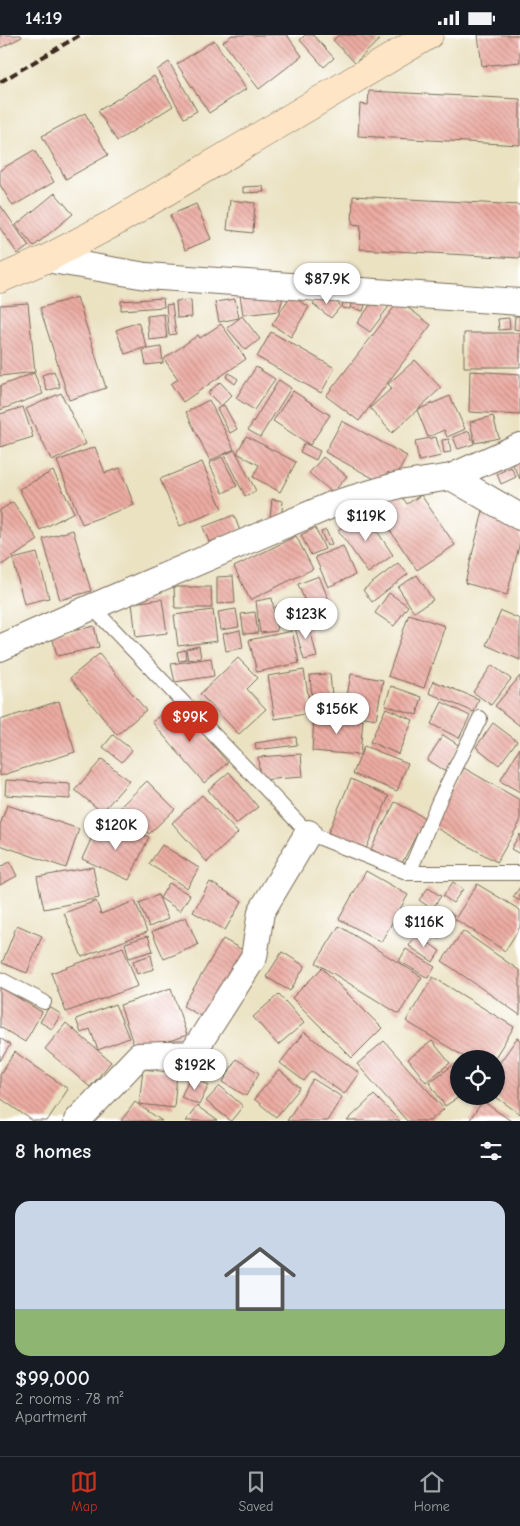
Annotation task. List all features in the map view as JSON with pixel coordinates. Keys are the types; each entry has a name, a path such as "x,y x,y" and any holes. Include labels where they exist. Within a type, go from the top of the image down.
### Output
{"street":[{"path":"0,279 46,259 112,224 429,35"},
{"path":"46,259 146,277 520,302"},
{"path":"0,648 334,504 399,485 451,477 520,446"},
{"path":"451,477 520,517"},
{"path":"77,1121 139,1056 192,1054 254,957 261,912 308,833"}],"lane":[{"path":"92,607 308,833 410,873 520,873"},
{"path":"410,873 439,801 480,718"},
{"path":"0,979 44,1002"}],"building":[{"path":"0,35 21,35 22,37 0,48"},
{"path":"232,35 287,35 302,56 259,89 223,42"},
{"path":"305,35 313,35 334,58 324,67 300,40"},
{"path":"339,35 384,35 355,63 333,40"},
{"path":"478,35 520,35 520,62 482,66"},
{"path":"214,40 246,89 209,113 177,64"},
{"path":"169,62 197,111 184,118 157,70"},
{"path":"154,76 173,106 117,141 98,111"},
{"path":"369,91 520,99 520,145 358,136 360,104 368,105"},
{"path":"85,113 108,155 66,179 42,136"},
{"path":"34,150 54,182 13,206 0,185 0,170"},
{"path":"263,186 264,192 243,193 243,187"},
{"path":"55,193 73,214 34,246 16,225"},
{"path":"353,196 520,205 520,258 360,249 361,225 352,224"},
{"path":"230,200 255,203 253,233 227,230"},
{"path":"196,204 211,239 185,250 170,215"},
{"path":"0,205 29,246 18,254 0,228"},
{"path":"286,288 279,311 243,315 240,295"},
{"path":"322,292 341,306 331,318 313,304"},
{"path":"344,294 352,295 350,309 342,308"},
{"path":"291,295 309,307 291,337 272,325"},
{"path":"356,295 367,299 363,311 352,308"},
{"path":"377,296 390,305 370,332 357,323"},
{"path":"77,297 106,388 69,400 40,308"},
{"path":"163,298 164,307 121,310 121,301"},
{"path":"235,299 239,318 219,322 215,302"},
{"path":"191,300 192,317 177,318 176,301"},
{"path":"399,301 431,325 359,421 326,396"},
{"path":"28,303 35,372 0,376 0,305"},
{"path":"172,304 176,334 169,335 166,305"},
{"path":"164,314 167,338 149,340 147,316"},
{"path":"242,316 260,339 246,350 227,328"},
{"path":"515,316 520,316 520,330 514,329"},
{"path":"509,318 510,329 499,330 498,319"},
{"path":"138,322 147,347 125,354 116,330"},
{"path":"221,324 246,359 183,402 171,384 178,379 164,359 198,335 200,338"},
{"path":"271,332 335,368 321,393 257,357"},
{"path":"464,333 520,333 520,367 464,367"},
{"path":"161,347 163,363 146,365 143,350"},
{"path":"415,360 441,388 392,433 370,408 392,388 388,384"},
{"path":"256,367 275,379 254,410 236,398"},
{"path":"54,371 60,387 47,391 42,375"},
{"path":"470,371 520,374 520,415 469,412"},
{"path":"34,373 43,394 0,410 0,386"},
{"path":"229,373 238,379 235,384 226,377"},
{"path":"279,380 291,388 260,437 248,430"},
{"path":"220,382 232,395 221,406 208,393"},
{"path":"293,391 330,415 310,445 273,421"},
{"path":"61,393 86,444 52,461 26,409"},
{"path":"450,396 465,429 447,437 444,430 428,437 417,410"},
{"path":"209,400 234,449 210,461 186,412"},
{"path":"224,405 237,429 230,433 217,409"},
{"path":"23,407 33,437 0,447 0,414"},
{"path":"493,416 499,438 475,443 470,422"},
{"path":"342,421 407,456 396,477 388,472 382,483 325,452"},
{"path":"469,431 474,444 458,449 453,437"},
{"path":"246,436 296,462 280,492 253,477 259,465 237,453"},
{"path":"436,437 441,456 419,461 415,441"},
{"path":"449,439 451,452 444,453 442,440"},
{"path":"304,443 320,451 316,460 300,452"},
{"path":"95,447 105,473 120,468 134,505 82,524 57,461"},
{"path":"235,450 256,491 245,496 224,455"},
{"path":"222,457 237,486 223,493 209,463"},
{"path":"323,457 347,476 333,493 309,473"},
{"path":"520,458 520,479 512,463"},
{"path":"202,462 222,509 180,526 160,479"},
{"path":"511,467 516,477 501,484 497,474"},
{"path":"53,471 74,512 40,530 19,489"},
{"path":"397,489 407,504 421,495 455,545 417,570 387,526 381,530 367,510"},
{"path":"272,499 283,501 281,520 270,519"},
{"path":"13,502 38,540 0,566 0,510"},
{"path":"483,511 520,521 520,542 507,595 465,583"},
{"path":"364,512 393,555 368,573 338,530"},
{"path":"234,515 240,531 209,542 203,527"},
{"path":"315,528 325,549 311,555 301,535"},
{"path":"73,530 91,591 60,600 43,539"},
{"path":"326,530 332,544 327,546 321,532"},
{"path":"296,536 313,569 250,600 234,567"},
{"path":"343,546 355,575 328,587 315,557"},
{"path":"37,553 49,598 24,604 13,559"},
{"path":"398,563 408,574 372,602 363,590"},
{"path":"417,575 433,600 414,612 398,587"},
{"path":"233,576 235,603 217,604 217,577"},
{"path":"319,576 329,601 308,609 298,584"},
{"path":"174,587 211,587 212,608 175,608"},
{"path":"389,593 408,606 394,626 375,613"},
{"path":"272,598 277,631 260,633 256,601"},
{"path":"162,599 167,633 136,637 132,603"},
{"path":"286,604 291,622 280,624 275,607"},
{"path":"236,609 239,627 221,630 218,612"},
{"path":"213,610 217,641 178,646 174,615"},
{"path":"501,611 520,619 520,660 486,645"},
{"path":"255,612 258,633 244,634 241,614"},
{"path":"409,614 445,626 424,688 388,676"},
{"path":"308,621 317,657 304,660 294,624"},
{"path":"94,626 99,647 57,656 52,636"},
{"path":"240,630 243,648 226,651 223,634"},
{"path":"292,631 299,663 257,672 249,640"},
{"path":"199,646 201,658 188,660 186,649"},
{"path":"185,650 186,660 179,661 177,652"},
{"path":"99,654 146,710 117,735 70,678"},
{"path":"211,658 214,676 175,682 171,664"},
{"path":"238,658 258,678 247,689 266,709 239,734 200,694"},
{"path":"492,665 511,679 491,705 473,692"},
{"path":"304,670 311,713 275,719 268,676"},
{"path":"330,674 333,707 313,710 310,675"},
{"path":"351,674 383,680 376,719 344,713"},
{"path":"520,676 520,726 495,706"},
{"path":"433,681 479,699 474,712 429,693"},
{"path":"391,686 422,697 417,715 385,705"},
{"path":"59,701 75,752 0,776 0,720"},
{"path":"176,702 228,763 204,783 152,722"},
{"path":"442,702 470,716 459,738 431,724"},
{"path":"386,708 413,720 398,754 370,742"},
{"path":"314,716 363,720 360,755 312,751"},
{"path":"493,723 517,741 499,765 476,747"},
{"path":"113,735 132,750 122,762 103,747"},
{"path":"443,735 460,746 444,771 427,760"},
{"path":"296,737 297,745 256,750 255,743"},
{"path":"364,746 408,763 397,791 353,774"},
{"path":"520,748 520,792 500,781"},
{"path":"301,754 303,777 260,780 258,757"},
{"path":"102,759 129,781 102,812 75,790"},
{"path":"464,768 520,800 520,822 497,862 431,825"},
{"path":"229,772 258,807 236,824 208,790"},
{"path":"351,779 389,796 365,851 327,835"},
{"path":"6,780 70,784 70,799 5,795"},
{"path":"147,781 175,809 149,834 121,806"},
{"path":"202,795 238,833 207,862 172,823"},
{"path":"395,802 425,818 401,865 371,849"},
{"path":"7,805 79,829 66,868 0,845 0,825"},
{"path":"97,826 121,837 126,827 149,837 129,880 82,859"},
{"path":"520,834 520,854 511,849"},
{"path":"162,845 199,868 187,888 149,864"},
{"path":"10,862 17,876 0,885 0,867"},
{"path":"93,867 99,898 44,909 37,877"},
{"path":"366,871 408,895 381,942 339,919"},
{"path":"210,882 242,901 225,930 193,912"},
{"path":"453,882 463,889 453,903 443,896"},
{"path":"169,883 190,895 180,911 160,898"},
{"path":"477,884 520,910 520,927 505,951 455,919"},
{"path":"520,887 520,901 513,897"},
{"path":"428,888 441,896 432,909 419,900"},
{"path":"158,895 168,919 149,927 139,903"},
{"path":"96,901 101,914 135,901 147,932 82,957 64,913"},
{"path":"440,906 454,915 439,939 424,930"},
{"path":"186,917 198,945 164,959 152,932"},
{"path":"17,925 42,936 27,973 2,963"},
{"path":"339,926 422,977 399,1014 316,963"},
{"path":"463,931 520,971 520,1015 442,961"},
{"path":"416,934 440,951 433,962 409,946"},
{"path":"148,936 153,951 129,958 125,943"},
{"path":"223,939 248,953 207,1020 183,1006"},
{"path":"123,947 138,986 66,1012 51,973"},
{"path":"406,949 435,967 428,978 399,961"},
{"path":"282,952 305,966 290,991 266,977"},
{"path":"151,955 154,969 137,974 133,961"},
{"path":"322,968 382,1028 352,1058 292,998"},
{"path":"433,977 514,1027 500,1050 453,1050 406,1021"},
{"path":"0,987 42,1012 25,1042 0,1027"},
{"path":"171,988 187,1035 136,1052 120,1005"},
{"path":"279,994 304,1023 278,1045 253,1017"},
{"path":"115,1004 129,1038 98,1050 90,1029 81,1033 76,1019"},
{"path":"49,1007 61,1014 52,1029 40,1022"},
{"path":"66,1023 111,1062 90,1087 45,1049"},
{"path":"304,1032 359,1073 344,1094 312,1071 304,1081 280,1063"},
{"path":"0,1038 10,1045 0,1061"},
{"path":"517,1038 520,1040 520,1114 505,1103 505,1055"},
{"path":"384,1041 444,1109 430,1121 407,1121 357,1064"},
{"path":"432,1041 450,1063 426,1082 408,1059"},
{"path":"15,1052 68,1089 47,1121 33,1121 0,1098 0,1074"},
{"path":"236,1059 259,1073 246,1096 223,1082"},
{"path":"450,1067 450,1103 445,1106 429,1082"},
{"path":"143,1069 177,1073 174,1108 139,1104"},
{"path":"279,1070 300,1088 276,1117 254,1099"},
{"path":"190,1076 209,1085 199,1105 181,1097"},
{"path":"313,1079 342,1097 327,1121 287,1121"},
{"path":"220,1086 243,1106 231,1121 206,1101"},
{"path":"374,1095 400,1121 347,1121"},
{"path":"135,1102 139,1105 162,1121 121,1121"},
{"path":"480,1105 489,1105 511,1121 469,1121"},
{"path":"197,1106 218,1121 186,1121"}],"railway":[{"path":"0,82 80,35"}]}
